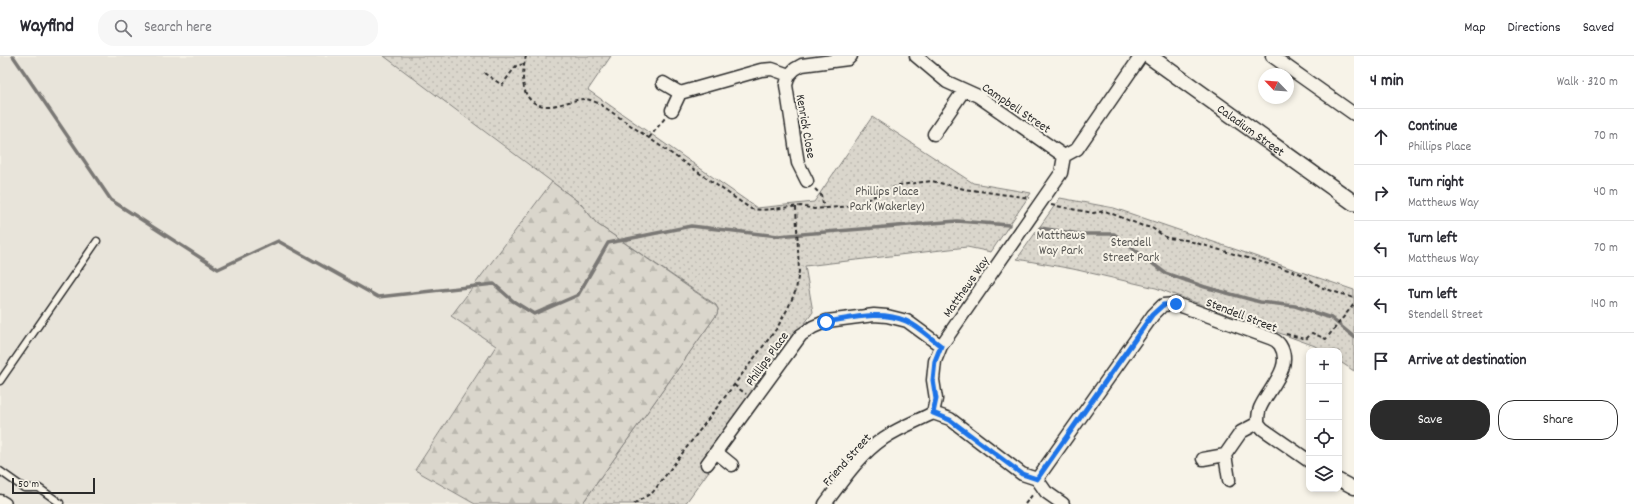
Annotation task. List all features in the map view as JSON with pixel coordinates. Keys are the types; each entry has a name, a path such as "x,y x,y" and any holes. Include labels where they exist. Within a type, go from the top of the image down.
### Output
{"street":[{"path":"663,83 680,93 761,70 772,69 789,75 795,69 802,66 848,59 851,56"},
{"name":"Campbell Street","path":"916,56 946,82 978,96 1064,156"},
{"path":"1064,156 1077,150 1140,56"},
{"name":"Caladium Street","path":"1148,56 1354,203"},
{"path":"1272,56 1354,114"},
{"name":"Kenrick Close","path":"789,75 786,86 798,163 807,181"},
{"path":"934,134 964,90"},
{"path":"672,110 680,93"},
{"name":"Matthews Way","path":"933,413 936,399 933,380 935,361 941,346 1061,173 1064,156"},
{"name":"Stendell Street","path":"1037,479 1152,315 1163,305 1176,304 1270,338 1280,344 1284,357 1282,370 1260,407 1258,423"},
{"name":"Phillips Place","path":"707,464 801,335 813,327 826,322 874,315 897,318 907,321 941,346"},
{"path":"933,413 950,420 1022,474 1037,479 1046,492 1063,504"},
{"name":"Friend Street","path":"825,504 850,471 867,452 884,438 933,413"},
{"path":"1229,480 1225,455 1241,432 1258,423 1263,429 1306,459"},
{"path":"716,452 732,465"},
{"path":"1203,459 1225,455"},
{"path":"1342,482 1354,488"},
{"path":"0,501 5,504"}],"lane":[{"path":"0,381 97,241"},
{"path":"0,471 24,488 39,488 60,503"}],"path":[{"path":"526,56 522,82 525,93 539,105 549,106 587,99 600,104 752,209 762,210 801,206 814,209 853,206 898,185 932,181 964,189 1032,199 1040,203 1093,213 1105,211 1152,228 1167,238 1186,240 1300,273 1324,288 1354,298"},
{"path":"484,73 502,85 516,66 524,64"},
{"path":"649,138 672,110"},
{"path":"807,181 821,195 824,208"},
{"path":"634,504 653,492 777,328 788,308 796,290 800,271 796,207"},
{"path":"1270,338 1283,333 1306,340 1312,333 1326,340 1354,304"},
{"path":"734,385 754,400"}],"shaded area":[{"path":"0,56 384,56 552,182 451,316 496,346 415,469 475,504 0,504"}],"green space":[{"name":"Phillips Place Park (Wakerley)","path":"384,56 611,56 588,90 757,208 814,202 872,117 973,183 1031,193 991,252 967,247 805,266 813,312 701,465 709,471 685,504 582,504 717,314 718,309 716,305 597,224 580,203"},
{"path":"552,182 580,203 597,224 716,306 718,309 717,314 582,504 475,504 415,470 496,346 451,316"},
{"name":"Stendell Street Park","path":"1060,198 1114,208 1354,290 1354,371 1342,363 1342,348 1318,348 1156,288 1073,269 1017,259"}],"waterway":[{"path":"13,56 111,200 218,269 278,241 378,297 494,284 513,301 534,314 578,295 608,243 691,226 778,236 957,221 1009,225"},
{"path":"1040,228 1080,234 1114,234 1165,273 1205,287 1260,302 1295,306 1331,318 1354,337"}],"route":[{"path":"826,322 874,315 897,318 907,321 941,346 935,361 933,380 936,399 933,413 950,420 1022,474 1037,479 1152,315 1163,305 1176,304"}],"park label":[{"name":"Matthews Way Park","path":"1061,242"}]}
